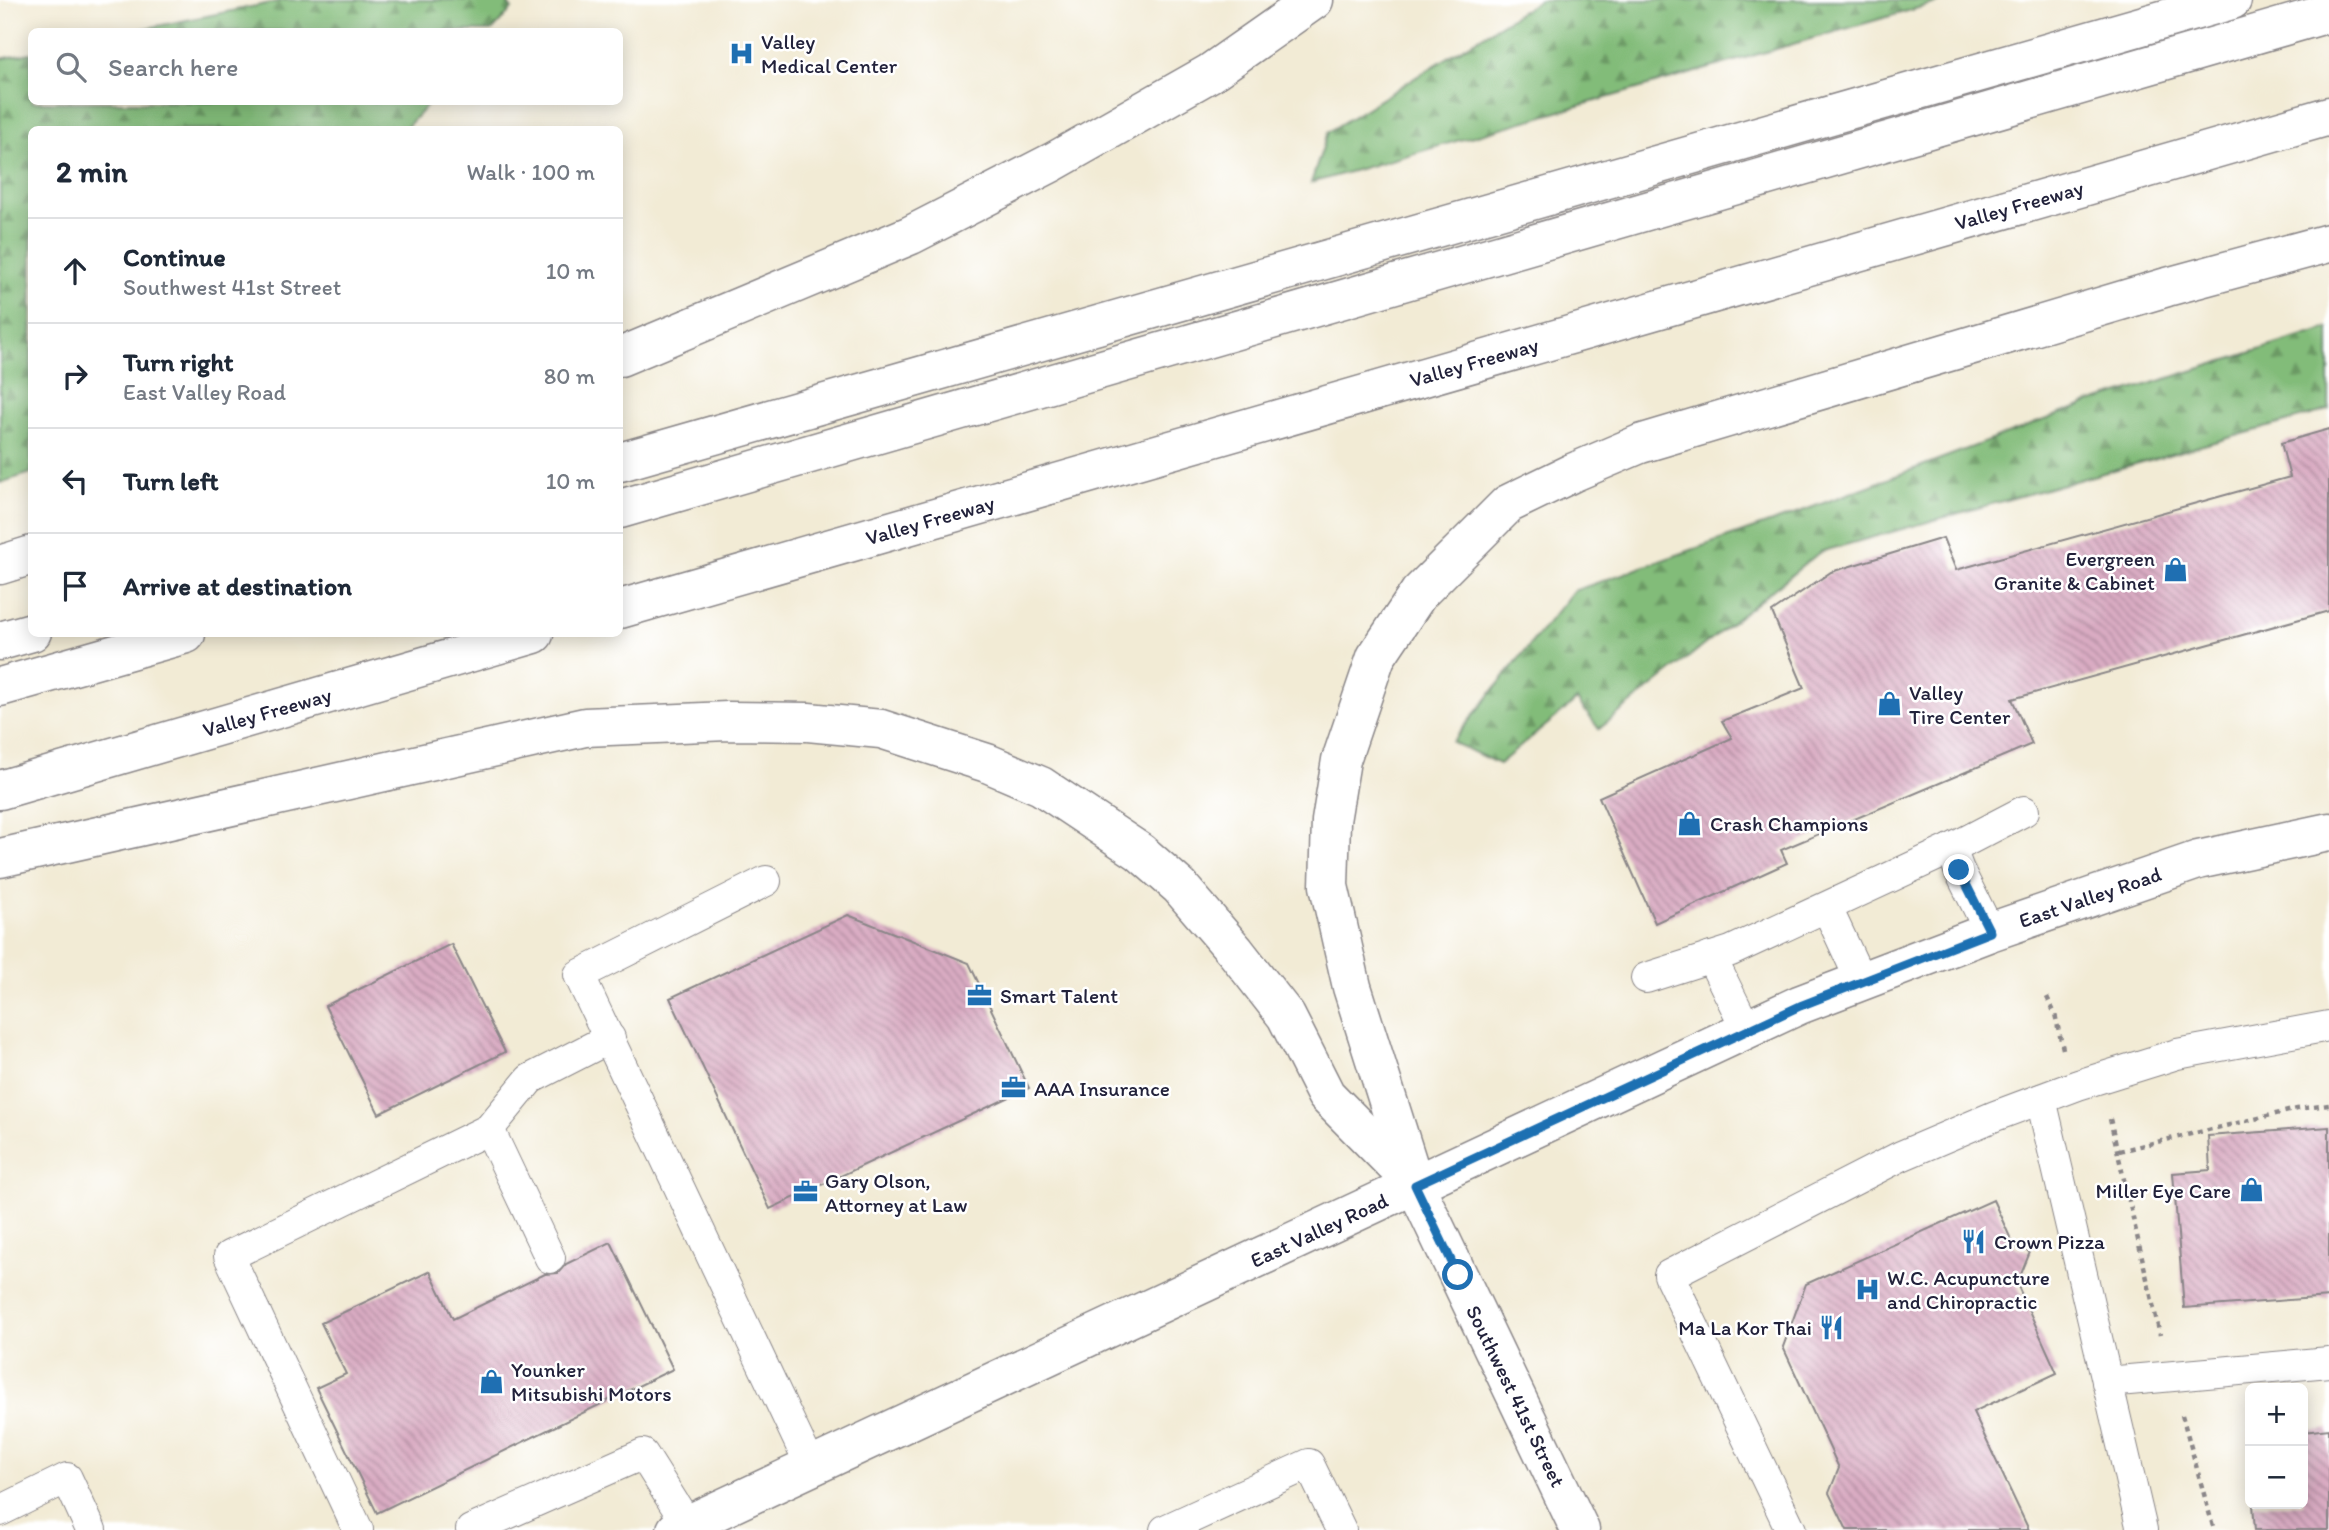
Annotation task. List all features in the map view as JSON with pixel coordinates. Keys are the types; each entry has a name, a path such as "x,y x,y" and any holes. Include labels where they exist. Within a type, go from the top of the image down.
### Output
{"main road":[{"path":"623,356 911,235 1054,162 1210,73 1314,0"},
{"path":"623,461 2232,0"},
{"path":"623,508 2329,13"},
{"name":"Valley Freeway","path":"623,608 2329,116"},
{"path":"1415,1185 1352,987 1329,886 1331,821 1341,760 1376,657 1419,593 1508,504 1640,444 2167,287 2329,243"},
{"path":"0,565 28,556"},
{"path":"0,641 28,633"},
{"path":"0,687 175,637"},
{"name":"Valley Freeway","path":"0,790 524,637"},
{"path":"0,858 585,727 728,721 808,722 881,729 987,763 1041,786 1140,852 1180,887 1286,1016 1326,1095 1415,1185"},
{"name":"East Valley Road","path":"681,1527 1747,1030 1861,981 1990,932 2198,860 2329,832"},
{"name":"Southwest 41st Street","path":"1415,1185 1580,1530"}],"lane":[{"path":"1646,978 1711,957 1827,908 2024,811"},
{"path":"1951,849 1990,932"},
{"path":"766,881 579,975 811,1467"},
{"path":"1827,908 1861,981"},
{"path":"1711,957 1747,1030"},
{"path":"1791,1530 1669,1275 1901,1156 2040,1099 2177,1054 2329,1026"},
{"path":"358,1530 229,1256 489,1129 530,1079 610,1038"},
{"path":"2040,1099 2142,1530"},
{"path":"489,1129 550,1258"},
{"path":"2107,1382 2329,1362"},
{"path":"471,1530 643,1454 681,1527"},
{"path":"1165,1530 1309,1464 1341,1530"},
{"path":"0,1511 67,1478 91,1530"}],"path":[{"path":"2047,997 2055,1014 2070,1081 2105,1098 2171,1376 2214,1530"},
{"path":"2119,1151 2297,1109 2329,1105"}],"green space":[{"path":"285,0 505,0 512,9 495,28 148,28"},
{"path":"1540,0 1946,0 1311,183 1328,132"},
{"path":"28,54 28,105 427,105 408,126 28,126 28,474 0,483 0,59"},
{"path":"2329,328 2329,410 1820,552 1599,729 1577,700 1499,764 1452,742 1573,591 1789,516 2089,403"}],"building":[{"path":"2329,429 2329,611 2012,699 2032,744 1781,850 1787,863 1655,923 1599,797 1732,738 1722,721 1804,688 1772,612 1831,572 1943,538 1956,570 2290,477 2281,443"},
{"path":"848,915 969,963 1029,1088 770,1209 670,998"},
{"path":"451,944 505,1052 379,1114 325,1006"},
{"path":"2329,1127 2329,1297 2184,1308 2173,1173 2210,1170 2208,1136"},
{"path":"1993,1200 2014,1246 2030,1252 2017,1284 2057,1373 1973,1412 2029,1530 1847,1530 1829,1493 1839,1468 1783,1347 1806,1284"},
{"name":"Younker Mitsubishi Motors","path":"611,1242 673,1369 377,1513 316,1388 346,1374 321,1323 430,1271 453,1319 545,1274 558,1273 566,1264"},
{"path":"2329,1429 2329,1530 2255,1530 2253,1509 2308,1509 2308,1431"}],"place":[{"name":"Valley Medical Center","path":"741,53"},
{"name":"Evergreen Granite & Cabinet","path":"2175,570"},
{"name":"Valley Tire Center","path":"1889,704"},
{"name":"Crash Champions","path":"1690,823"},
{"name":"Smart Talent","path":"980,995"},
{"name":"AAA Insurance","path":"1014,1088"},
{"name":"Miller Eye Care","path":"2251,1190"},
{"name":"Gary Olson, Attorney at Law","path":"805,1192"},
{"name":"Crown Pizza","path":"1974,1241"},
{"name":"W.C. Acupuncture and Chiropractic","path":"1867,1289"},
{"name":"Ma La Kor Thai","path":"1832,1327"},
{"name":"Younker Mitsubishi Motors","path":"491,1381"}],"route":[{"path":"1458,1275 1415,1185 1800,1006 1990,932 1959,870"}]}
